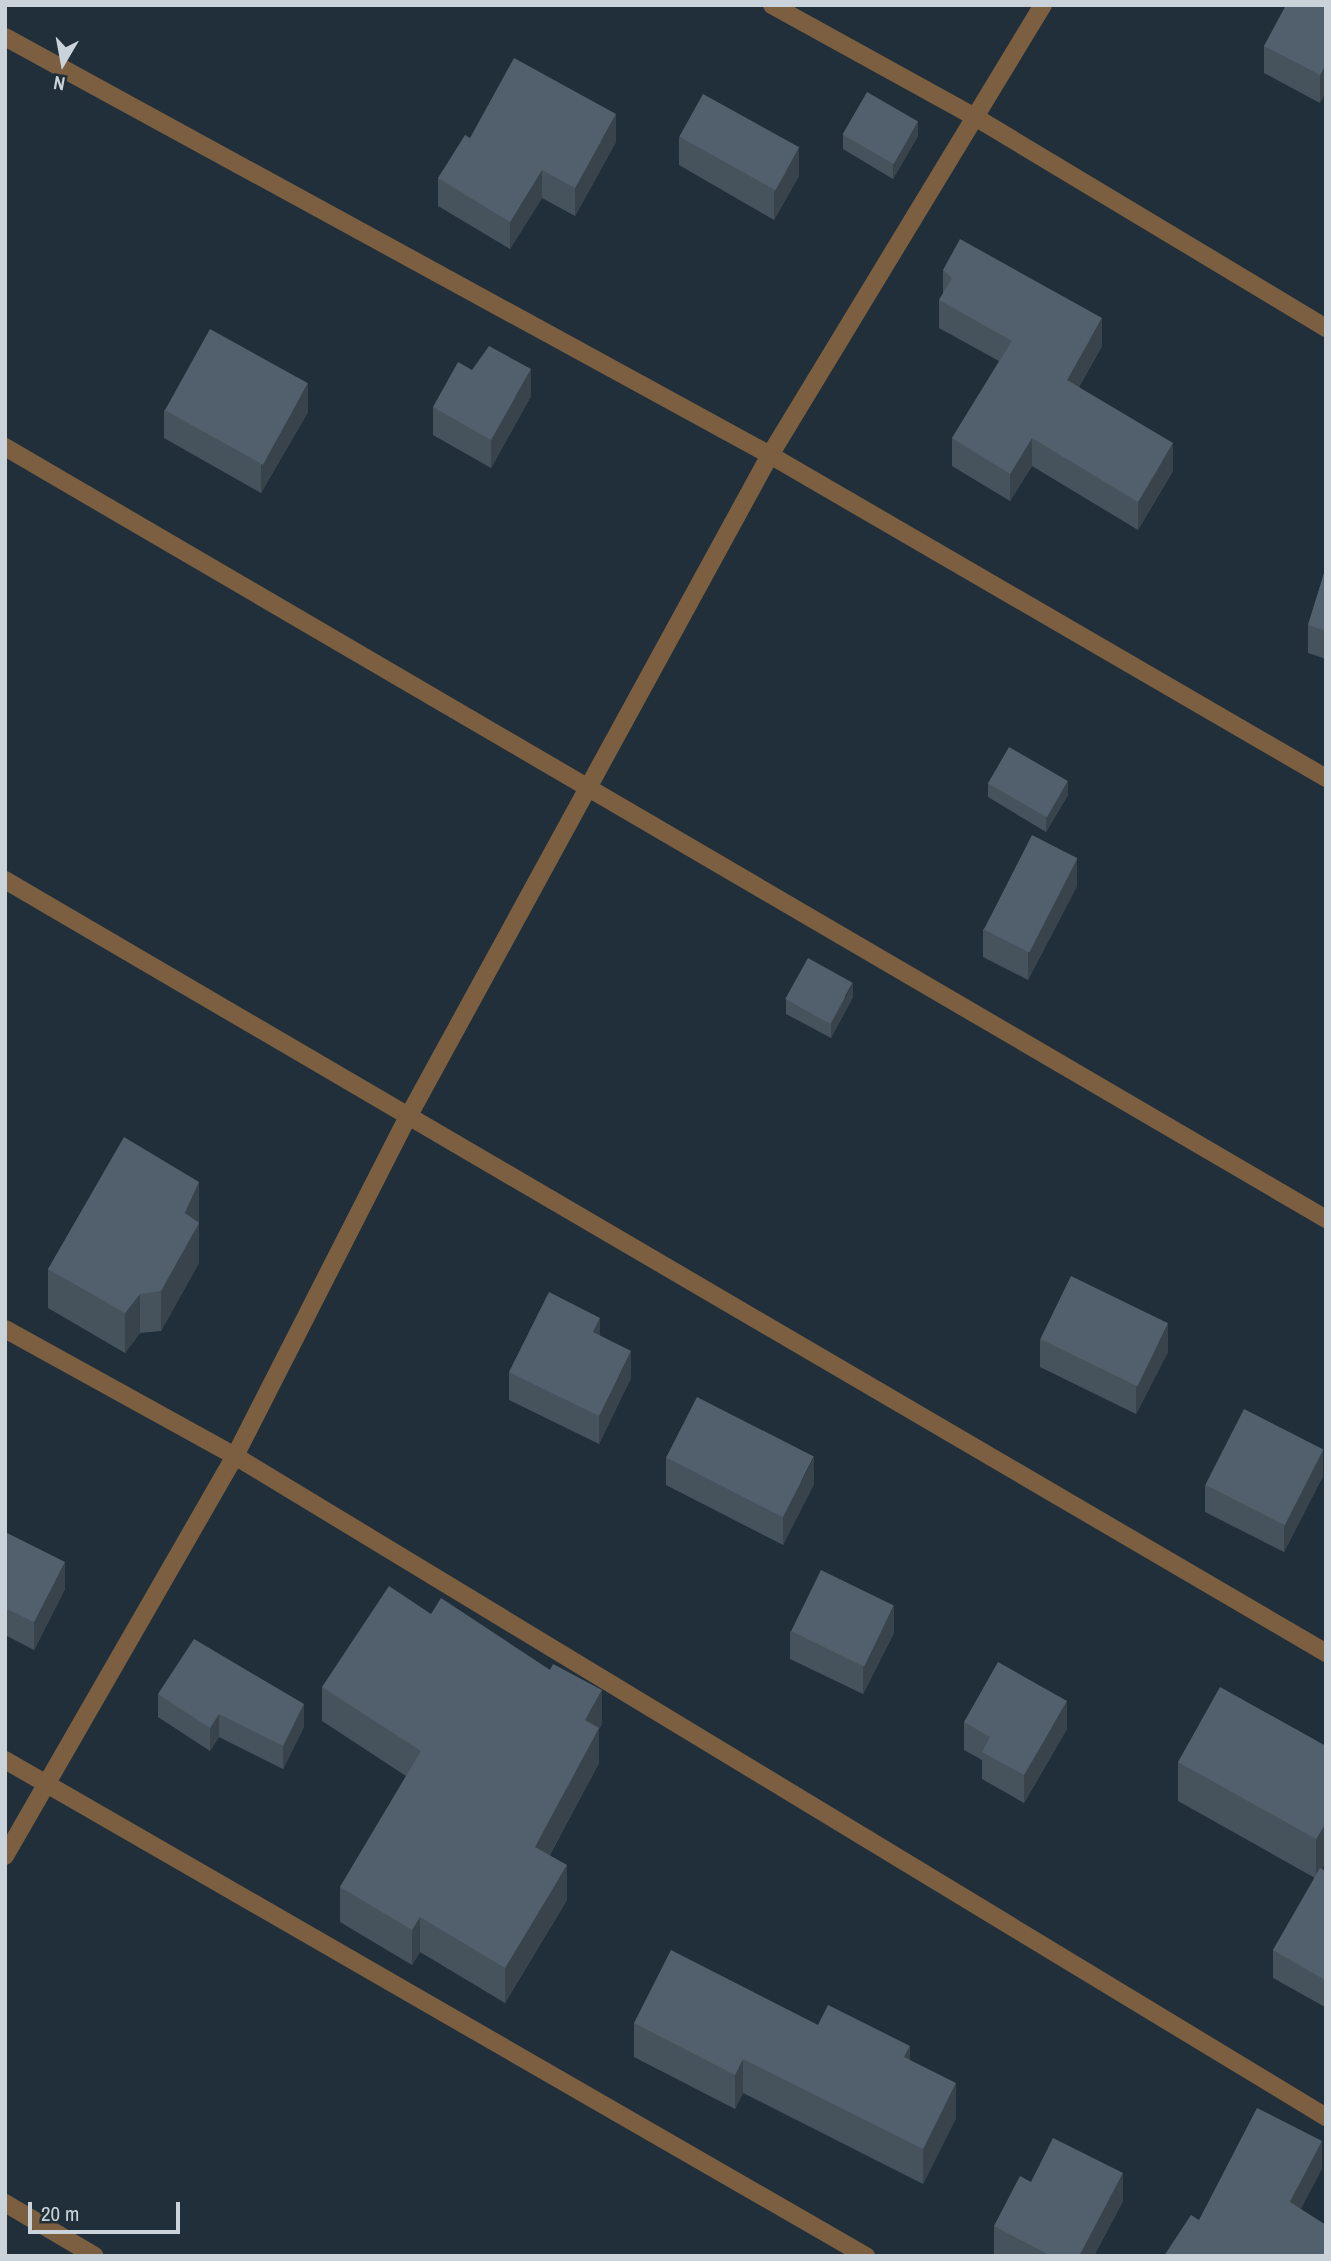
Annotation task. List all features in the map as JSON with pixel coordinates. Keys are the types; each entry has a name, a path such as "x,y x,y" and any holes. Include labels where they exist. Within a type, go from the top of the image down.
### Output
{"street":[{"path":"772,5 975,117 1326,328"},
{"path":"5,1856 44,1783 235,1456 408,1116 770,455 1043,5"},
{"path":"5,37 770,455 1326,778"},
{"path":"5,447 587,790 1326,1219"},
{"path":"5,880 1326,1653"},
{"path":"5,1329 235,1456 1326,2117"},
{"path":"5,1760 866,2256"},
{"path":"5,2203 95,2256"}],"building":[{"path":"1286,5 1326,6 1326,65 1320,75 1264,46"},
{"path":"514,58 616,114 575,188 542,170 510,222 438,178 465,135 470,138"},
{"path":"867,92 918,122 894,164 842,134"},
{"path":"703,94 799,147 775,190 679,137"},
{"path":"960,239 1102,318 1067,380 1173,443 1138,502 1032,438 1010,474 952,438 1012,341 939,300 952,278 943,270"},
{"path":"210,329 308,383 263,465 165,410"},
{"path":"489,346 531,369 491,440 433,407 458,362 472,370"},
{"path":"1326,567 1326,631 1308,625"},
{"path":"1009,747 1068,781 1047,817 988,783"},
{"path":"1032,835 1077,858 1029,953 984,929"},
{"path":"808,958 853,983 830,1024 785,999"},
{"path":"124,1137 199,1182 185,1213 199,1223 161,1291 140,1294 125,1313 48,1269"},
{"path":"1071,1276 1168,1323 1137,1386 1040,1339"},
{"path":"549,1292 600,1318 593,1332 631,1351 599,1416 509,1372"},
{"path":"697,1397 814,1456 783,1517 666,1458"},
{"path":"1244,1409 1323,1449 1285,1525 1205,1485"},
{"path":"5,1532 65,1562 34,1622 5,1608"},
{"path":"821,1570 894,1606 864,1667 791,1631"},
{"path":"389,1586 431,1614 441,1598 550,1670 553,1664 602,1690 585,1720 599,1728 535,1847 567,1865 505,1968 420,1917 412,1930 340,1887 421,1751 322,1687"},
{"path":"194,1639 304,1704 283,1746 219,1714 210,1728 158,1694"},
{"path":"998,1662 1067,1701 1024,1775 982,1752 990,1737 964,1722"},
{"path":"1220,1687 1326,1746 1326,1823 1316,1839 1178,1762"},
{"path":"1320,1868 1326,1871 1325,1980 1273,1950"},
{"path":"671,1950 818,2025 828,2005 910,2046 904,2057 956,2083 923,2149 743,2059 735,2075 634,2023"},
{"path":"1257,2108 1322,2141 1290,2202 1326,2225 1326,2256 1164,2256 1191,2215 1199,2220"},
{"path":"1053,2138 1123,2173 1079,2256 1051,2256 994,2226 1020,2176 1031,2182"}]}
